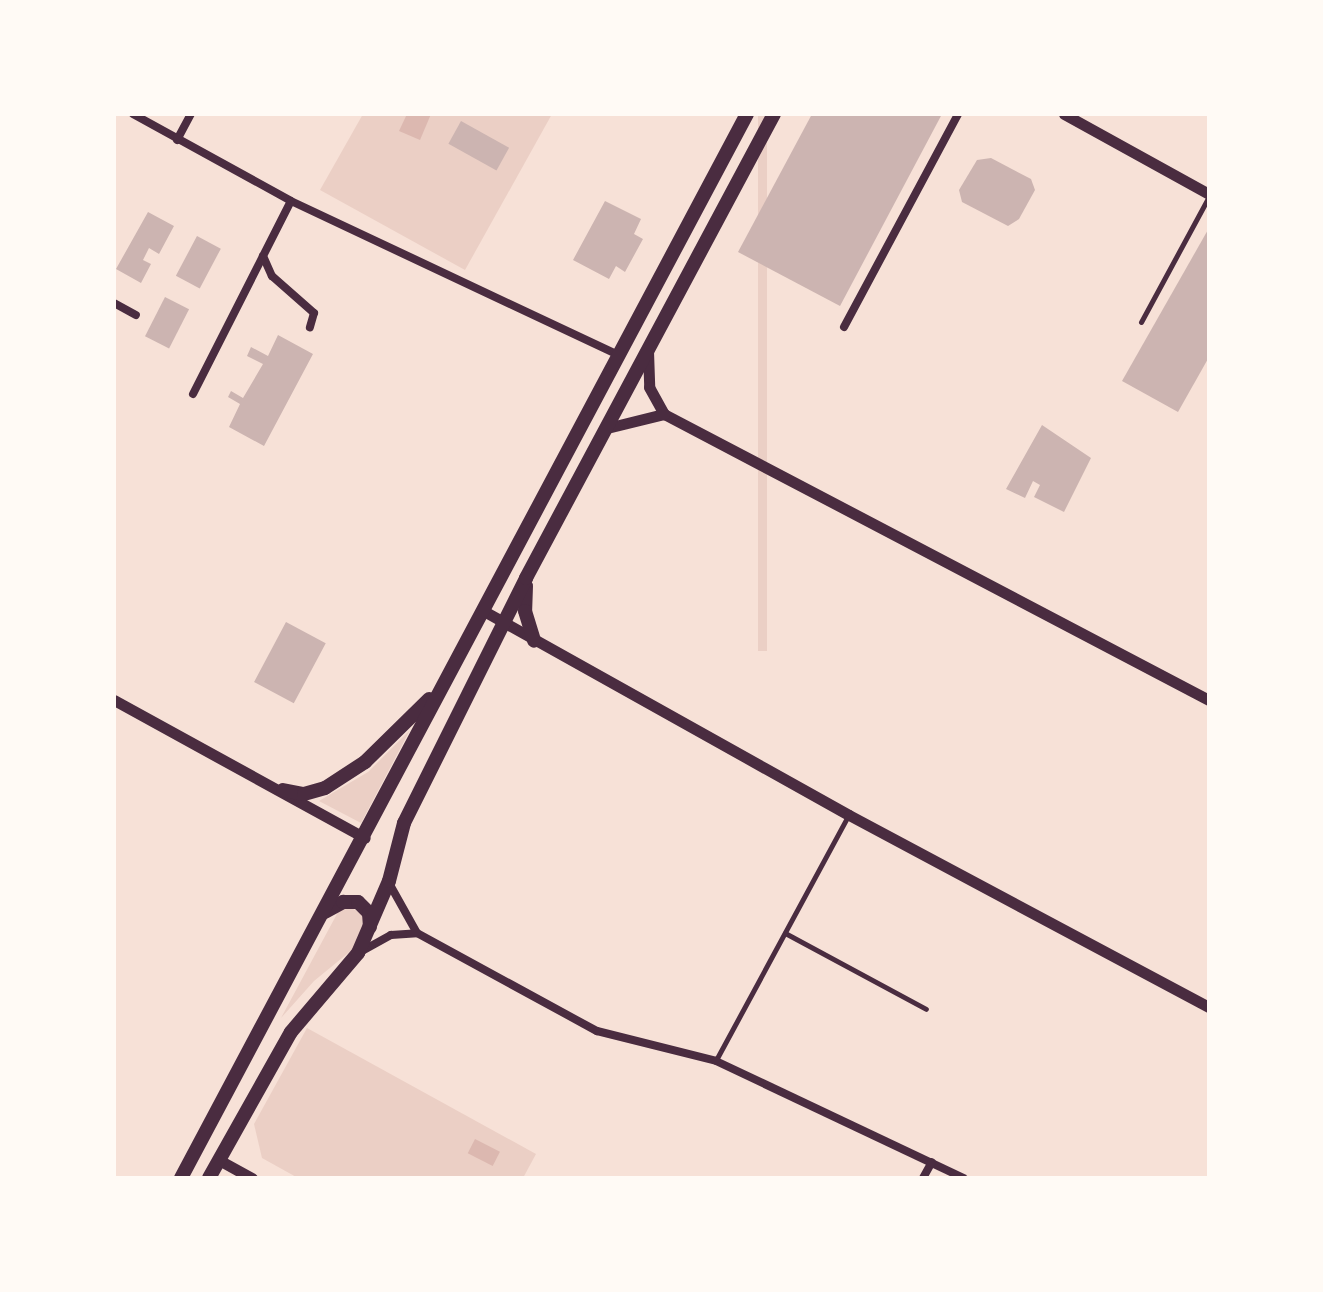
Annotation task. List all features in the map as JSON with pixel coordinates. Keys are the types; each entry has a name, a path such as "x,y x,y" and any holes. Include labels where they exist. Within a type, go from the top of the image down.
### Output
{"main road":[{"path":"181,1178 365,838 482,610 747,114"},
{"path":"209,1178 291,1032 358,953 389,881 404,823 526,578 774,114"},
{"path":"526,578 525,611 534,641"},
{"path":"283,790 304,794 325,788 365,762 445,681"},
{"path":"325,912 343,902 358,902 369,913 370,928"}],"street":[{"path":"133,114 291,201 618,355"},
{"path":"177,140 191,114"},
{"path":"844,327 958,114"},
{"path":"1064,114 1209,194"},
{"path":"193,394 291,201"},
{"path":"263,256 272,276 314,313 310,327"},
{"path":"114,303 136,315"},
{"path":"648,350 649,387 664,414 1209,700"},
{"path":"607,428 664,414"},
{"path":"482,610 849,815 1209,1007"},
{"path":"114,700 283,790 365,838"},
{"path":"389,881 417,933"},
{"path":"358,953 391,935 417,933 597,1031 716,1061 964,1178"},
{"path":"219,1160 252,1178"},
{"path":"923,1178 932,1162"}],"lane":[{"path":"1141,322 1209,194"},
{"path":"716,1061 849,815"},
{"path":"785,933 926,1009"}],"shaded area":[{"path":"363,114 552,114 465,270 320,190"},
{"path":"407,114 431,114 420,140 399,131"},
{"path":"758,114 767,114 767,651 758,651"},
{"path":"410,730 361,823 319,801 368,772"},
{"path":"348,906 366,916 364,940 314,981 281,1018 338,912"},
{"path":"307,1028 536,1154 523,1178 298,1178 262,1158 254,1124"},
{"path":"475,1139 500,1152 493,1166 468,1153"}],"building":[{"path":"812,114 942,114 840,306 738,252"},
{"path":"461,121 509,148 496,170 448,144"},
{"path":"991,158 1031,179 1035,190 1019,219 1008,226 962,202 959,190 977,160"},
{"path":"605,201 641,219 634,234 643,239 625,272 616,266 609,279 573,260"},
{"path":"148,212 174,226 159,254 149,248 143,260 151,264 141,283 116,269"},
{"path":"1209,228 1209,357 1178,412 1122,381"},
{"path":"197,236 221,249 200,288 176,276"},
{"path":"165,297 189,309 169,348 145,336"},
{"path":"278,335 313,354 264,446 229,427 240,404 228,397 231,391 243,398 263,364 247,356 251,347 268,356"},
{"path":"1042,425 1091,458 1064,512 1034,497 1040,485 1033,481 1025,498 1006,489"},
{"path":"286,622 326,643 294,703 254,682"}]}
